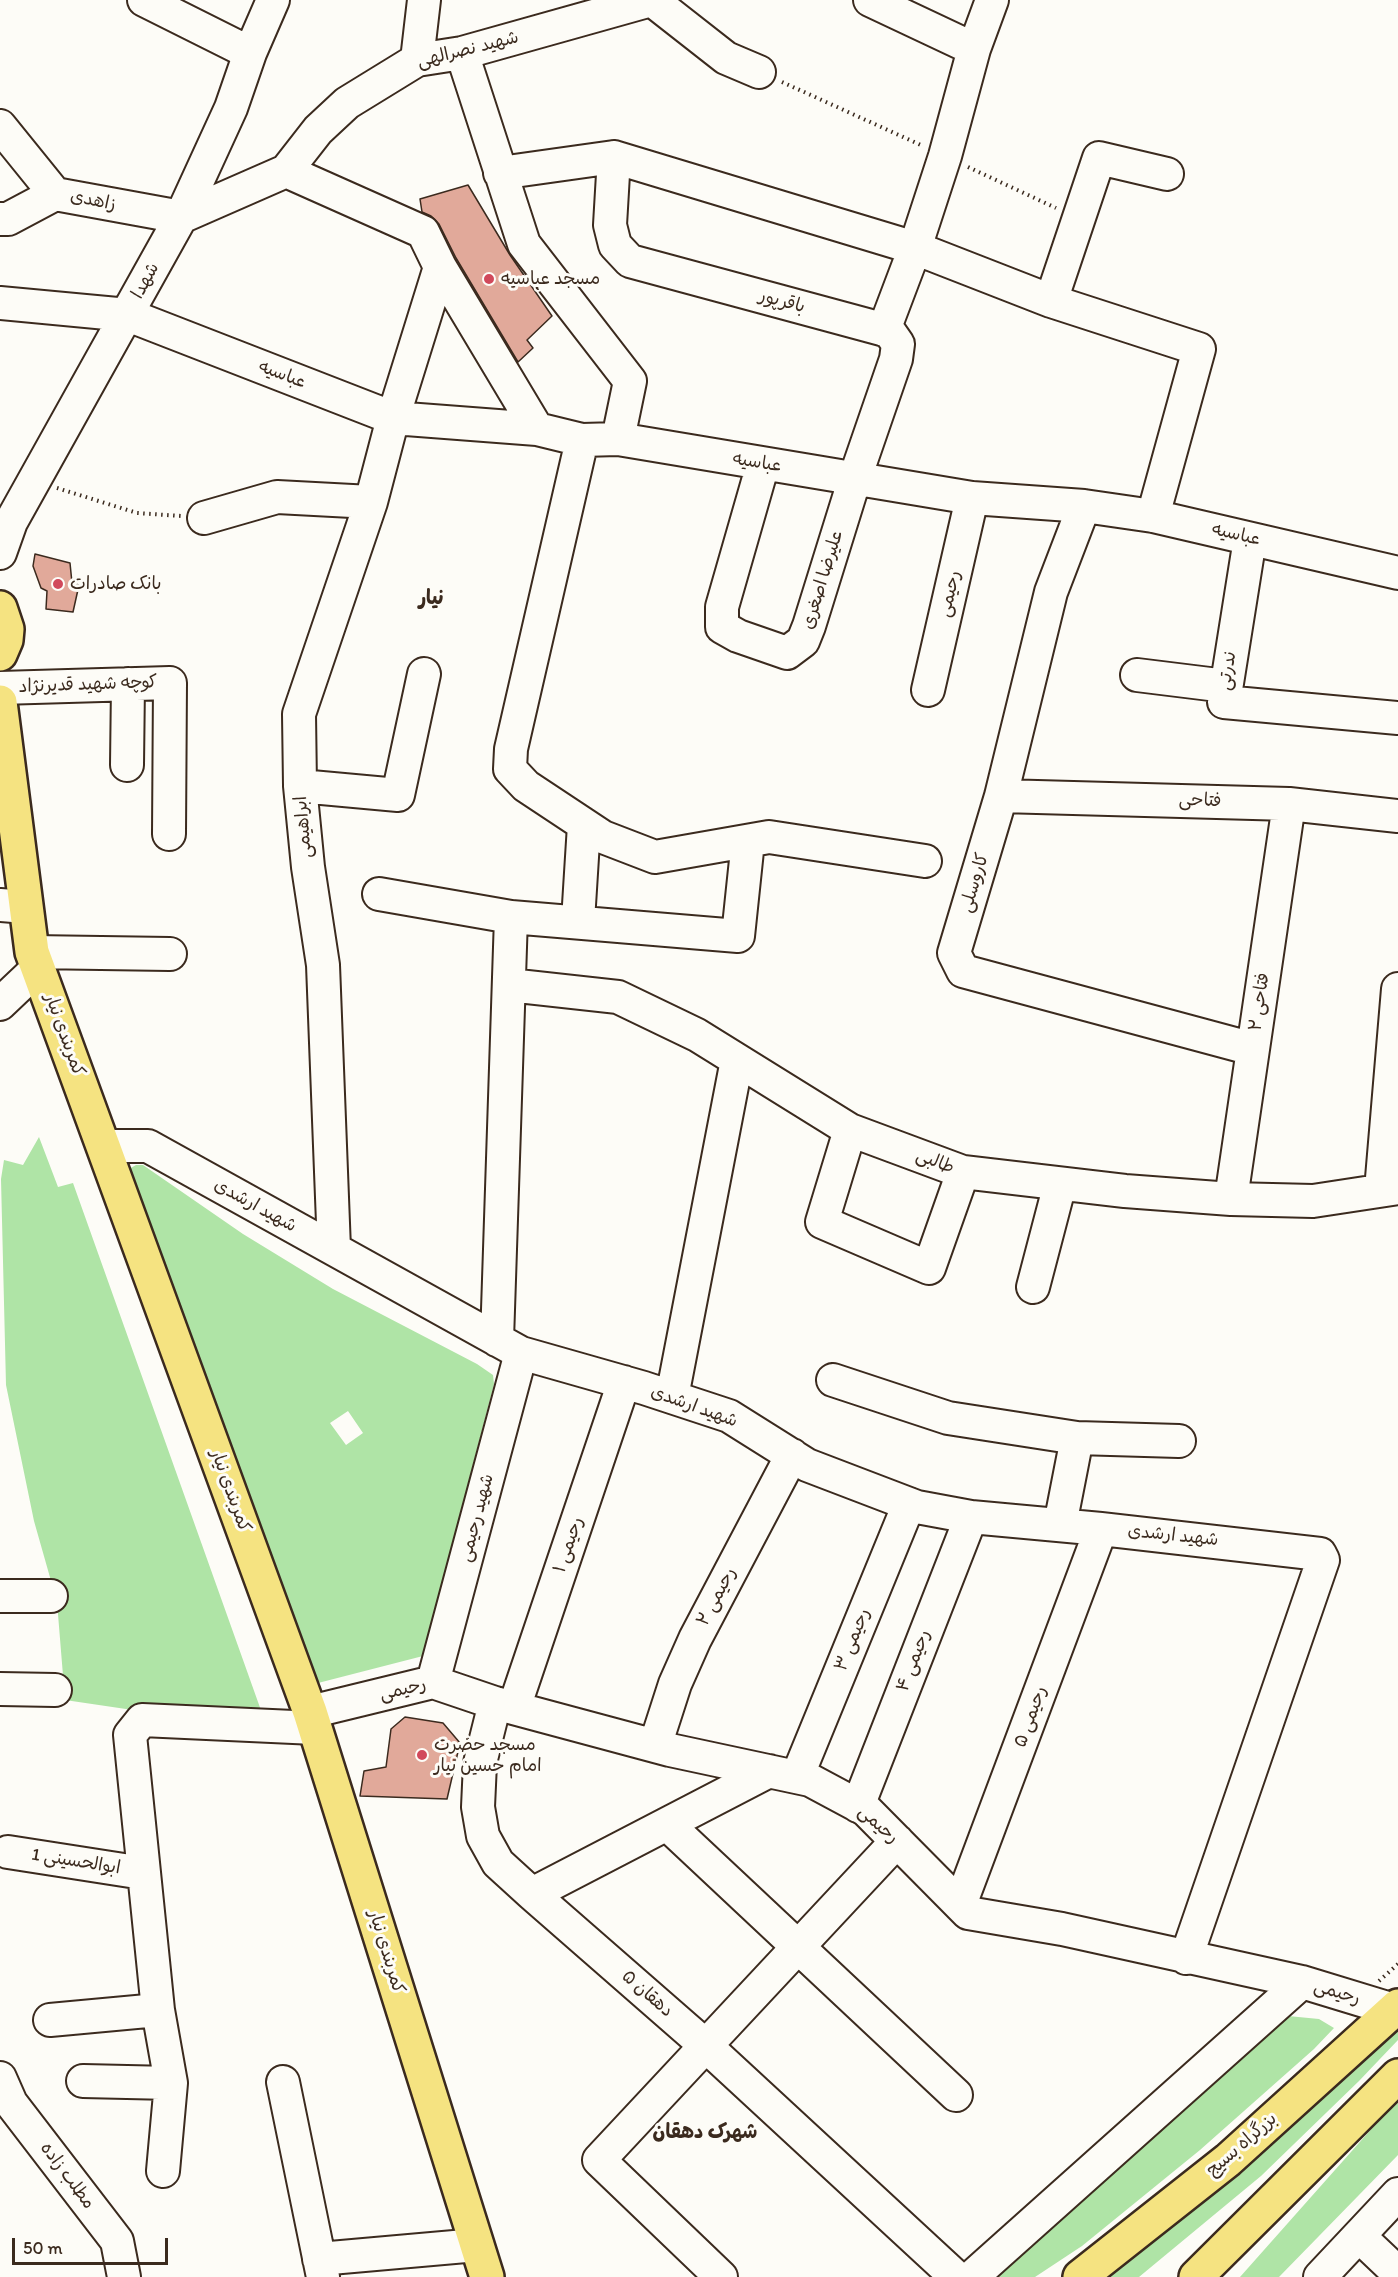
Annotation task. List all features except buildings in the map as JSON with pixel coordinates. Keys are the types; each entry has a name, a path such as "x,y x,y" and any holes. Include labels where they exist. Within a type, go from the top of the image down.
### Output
{"main road":[{"path":"0,608 7,629 6,640 0,654"},
{"name":"کمربندی نیار","path":"0,702 13,906 36,960 105,1146 313,1720 487,2277"},
{"name":"بزرگراه بسیج","path":"1080,2277 1228,2160 1396,2008"},
{"path":"1196,2277 1398,2076"}],"street":[{"path":"144,0 250,52"},
{"name":"شهدا","path":"0,553 11,522 33,480 128,315 181,217 231,108 250,52 273,0"},
{"path":"417,60 424,0"},
{"path":"651,0 726,58 759,72"},
{"name":"شهید نصرالهی","path":"286,171 318,130 347,103 417,60 462,53 651,0"},
{"path":"870,0 974,49"},
{"path":"855,478 896,359 898,344 889,331 884,330 915,248 945,156 974,49 992,0"},
{"path":"462,53 524,244 630,381 618,439"},
{"name":"زاهدی","path":"0,126 55,194 181,217"},
{"path":"500,173 614,158 915,248 1051,301 1199,349 1153,516"},
{"name":"باقرپور","path":"614,158 610,225 615,245 630,261 884,330"},
{"path":"1051,301 1099,158 1167,174"},
{"path":"181,217 286,171 423,232 440,267 537,429"},
{"path":"0,219 8,219 55,194"},
{"name":"ابراهیمی","path":"334,1249 323,965 308,867 300,786 299,714 371,502 393,418 440,267"},
{"name":"عباسیه","path":"0,303 128,315 393,418 537,429 582,440 618,439 972,498 1084,506 1153,516 1398,573"},
{"path":"582,440 511,749 510,770 526,786 603,837 655,857 769,837 925,861"},
{"name":"علیرضا اصغری","path":"763,464 722,607 722,627 738,636 787,653 803,641 809,626 855,478"},
{"path":"204,518 277,497 371,502"},
{"name":"رحیمی","path":"928,690 972,498"},
{"name":"کاروسلی","path":"1084,506 1051,592 1001,796 954,953 963,971 1253,1049"},
{"name":"ندرتی","path":"1250,538 1224,699 1227,702 1398,718"},
{"path":"300,786 398,795 424,674"},
{"path":"1137,675 1226,686"},
{"name":"کوچه شهید قدیرنژاد","path":"0,688 170,682 169,834"},
{"path":"128,684 128,765"},
{"name":"فتاحی","path":"1001,796 1289,804 1398,816"},
{"name":"فتاحی ۲","path":"1231,1199 1289,804"},
{"path":"578,921 584,825"},
{"path":"380,894 511,917 738,936 748,841"},
{"name":"شهید رحیمی","path":"433,1682 509,1347 511,917"},
{"path":"0,1004 36,960 170,954"},
{"name":"طالبی","path":"509,985 618,997 697,1035 850,1130 963,1172 1125,1191 1231,1199 1313,1201 1389,1189"},
{"path":"1389,1189 1398,989"},
{"path":"672,1397 737,1060"},
{"path":"850,1130 822,1222 930,1268 963,1172"},
{"name":"شهید ارشدی","path":"105,1146 148,1146 509,1347 729,1416 807,1465 909,1504 971,1517 1320,1554 1323,1560 1186,1958"},
{"path":"1033,1287 1060,1184"},
{"path":"833,1380 948,1418 1077,1438 1179,1441"},
{"name":"رحیمی ۱","path":"532,1894 498,1863 483,1836 478,1807 480,1763 504,1706 624,1382"},
{"path":"1060,1525 1077,1438"},
{"name":"رحیمی ۲","path":"655,1746 675,1684 695,1639 792,1455"},
{"name":"رحیمی ۳","path":"783,1774 909,1504"},
{"name":"رحیمی ۴","path":"858,1806 971,1517"},
{"name":"رحیمی ۵","path":"960,1905 1101,1529"},
{"path":"0,1596 51,1596"},
{"name":"رحیمی","path":"143,1873 129,1735 142,1720 313,1720 433,1682 504,1706 655,1746 810,1780 866,1810 968,1913 1062,1929 1302,1982 1396,2008"},
{"path":"0,1689 55,1690"},
{"path":"532,1894 668,1825 783,1774"},
{"path":"668,1825 956,2095"},
{"path":"721,2277 599,2160 897,1841"},
{"name":"ابوالحسینی 1","path":"8,1852 143,1873"},
{"path":"143,1873 158,2010 171,2083 163,2171"},
{"name":"دهقان ۵","path":"532,1894 706,2046 956,2277"},
{"path":"972,2277 1302,1982"},
{"path":"50,2020 158,2010"},
{"name":"مطلب زاده","path":"0,2078 11,2103 117,2241 124,2277"},
{"path":"84,2081 171,2083"},
{"path":"283,2082 321,2268 477,2245"},
{"path":"1320,2277 1398,2194"},
{"path":"1359,2236 1398,2273"}],"path":[{"path":"759,72 1078,218"},
{"path":"33,480 137,513 204,518"}],"green space":[{"path":"39,1137 58,1187 73,1183 268,1730 65,1700 57,1602 34,1521 6,1385 1,1179 4,1160 23,1165"},
{"path":"136,1165 143,1165 243,1234 333,1289 477,1364 493,1375 494,1384 423,1656 318,1683 129,1169","holes":["348,1411 363,1433 346,1445 330,1423"]},
{"path":"1288,2016 1319,2019 1334,2028 1314,2049 1200,2150 1082,2246 1035,2277 989,2277 1254,2034"},
{"path":"1398,2024 1398,2040 1261,2176 1139,2277 1101,2277 1254,2160"},
{"path":"1398,2099 1398,2155 1279,2277 1240,2277"}],"place":[{"name":"مسجد عباسیه","path":"489,279"},
{"name":"بانک صادرات","path":"58,584"},
{"name":"مسجد حضرت امام حسین نیار","path":"422,1755"}],"district":[{"name":"نیار","path":"431,599"},
{"name":"شهرک دهقان","path":"705,2133"}]}
